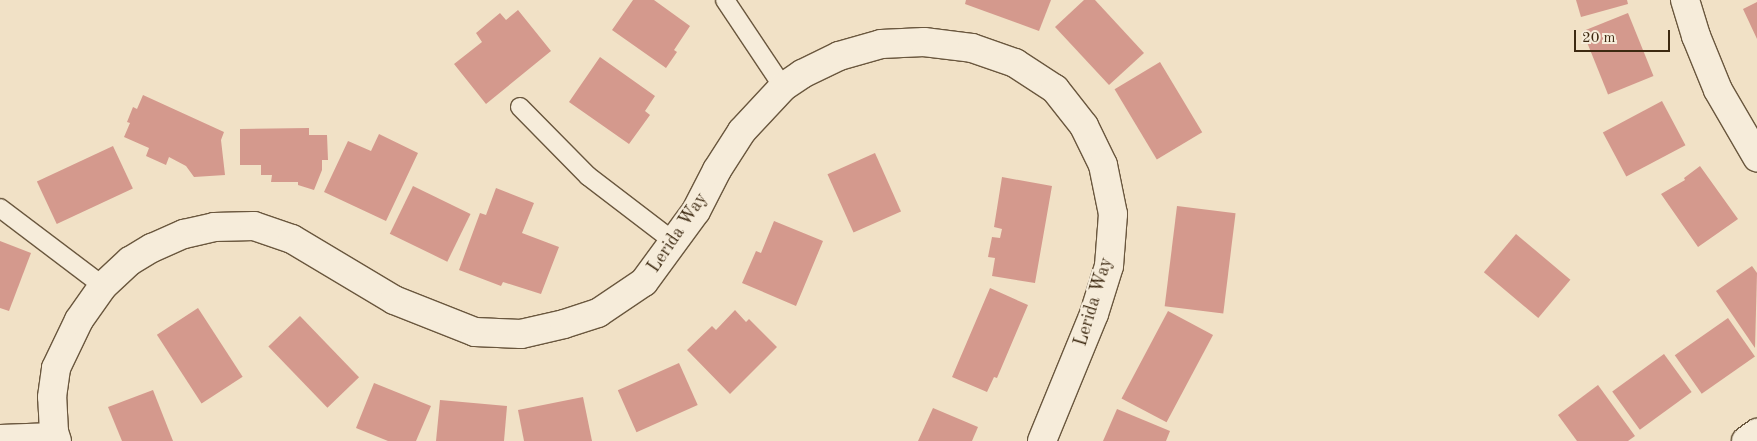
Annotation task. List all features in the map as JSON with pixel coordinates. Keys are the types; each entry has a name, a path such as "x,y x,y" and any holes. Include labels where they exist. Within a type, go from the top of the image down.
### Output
{"street":[{"path":"1685,0 1696,36 1718,90 1757,157"},
{"name":"Lerida Way","path":"55,437 52,397 56,368 79,320 103,286 130,261 184,234 214,227 254,226 292,239 394,300 431,316 475,332 521,334 598,313 644,282 696,211 717,170 742,131 783,87 802,74 838,56 881,44 924,42 972,48 1015,63 1055,89 1084,126 1103,165 1113,214 1109,266 1094,314 1042,441"},
{"path":"1746,441 1757,433"}],"lane":[{"path":"725,0 783,87"},
{"path":"520,107 588,176 673,241"},
{"path":"0,208 103,286"},
{"path":"0,434 55,437"}],"building":[{"path":"633,0 654,0 690,26 674,50 677,52 666,68 612,30"},
{"path":"966,0 1051,0 1039,31 965,4"},
{"path":"1084,0 1095,0 1144,53 1109,85 1055,27"},
{"path":"1576,0 1627,0 1628,4 1581,17"},
{"path":"1757,2 1757,39 1743,9"},
{"path":"518,10 551,51 486,104 454,64 482,42 476,33 500,13 506,20"},
{"path":"1628,13 1653,76 1608,94 1583,31"},
{"path":"600,57 655,96 645,111 650,115 629,144 569,102"},
{"path":"1160,62 1202,132 1157,160 1115,89"},
{"path":"143,95 224,132 221,140 225,175 194,177 186,166 169,157 166,165 146,156 149,148 124,137 130,123 127,122 133,107 137,109"},
{"path":"1662,101 1685,145 1626,177 1603,132"},
{"path":"309,128 309,135 327,135 328,160 322,160 322,170 314,190 298,185 298,182 271,182 272,175 261,175 261,165 240,165 240,129"},
{"path":"379,134 418,153 386,221 324,192 348,141 371,151"},
{"path":"113,146 133,189 57,224 37,181"},
{"path":"875,153 901,211 854,233 827,174"},
{"path":"1700,166 1738,219 1698,247 1661,194 1685,180 1684,178"},
{"path":"1002,177 1052,186 1035,283 992,276 995,258 988,257 992,237 1000,238 1002,229 994,227"},
{"path":"413,186 471,214 447,262 390,234"},
{"path":"496,188 534,203 522,233 559,247 541,294 503,282 501,286 459,270 480,213 486,215"},
{"path":"1177,206 1236,213 1223,313 1165,306"},
{"path":"774,221 823,241 796,306 742,283 756,251 761,253"},
{"path":"1516,234 1570,280 1538,318 1484,272"},
{"path":"0,241 31,253 9,311 0,308"},
{"path":"1752,266 1757,273 1755,348 1716,291"},
{"path":"990,288 1028,305 997,378 994,377 987,392 952,377"},
{"path":"198,308 243,377 202,403 157,335"},
{"path":"735,310 746,322 749,319 777,347 730,394 687,350 712,326 716,330"},
{"path":"1168,311 1213,335 1167,422 1122,398"},
{"path":"300,316 359,377 327,408 268,347"},
{"path":"1728,318 1755,357 1702,394 1675,355"},
{"path":"1664,354 1692,392 1640,430 1612,392"},
{"path":"679,363 698,405 637,432 618,390"},
{"path":"374,383 431,406 416,441 388,441 356,428"},
{"path":"1598,385 1635,436 1628,441 1577,441 1558,415"},
{"path":"153,390 173,441 122,441 108,407"},
{"path":"583,397 592,441 524,441 518,410"},
{"path":"440,400 507,406 504,441 436,441"},
{"path":"933,408 978,427 972,441 918,441"},
{"path":"1117,409 1170,431 1166,441 1103,441"}]}
